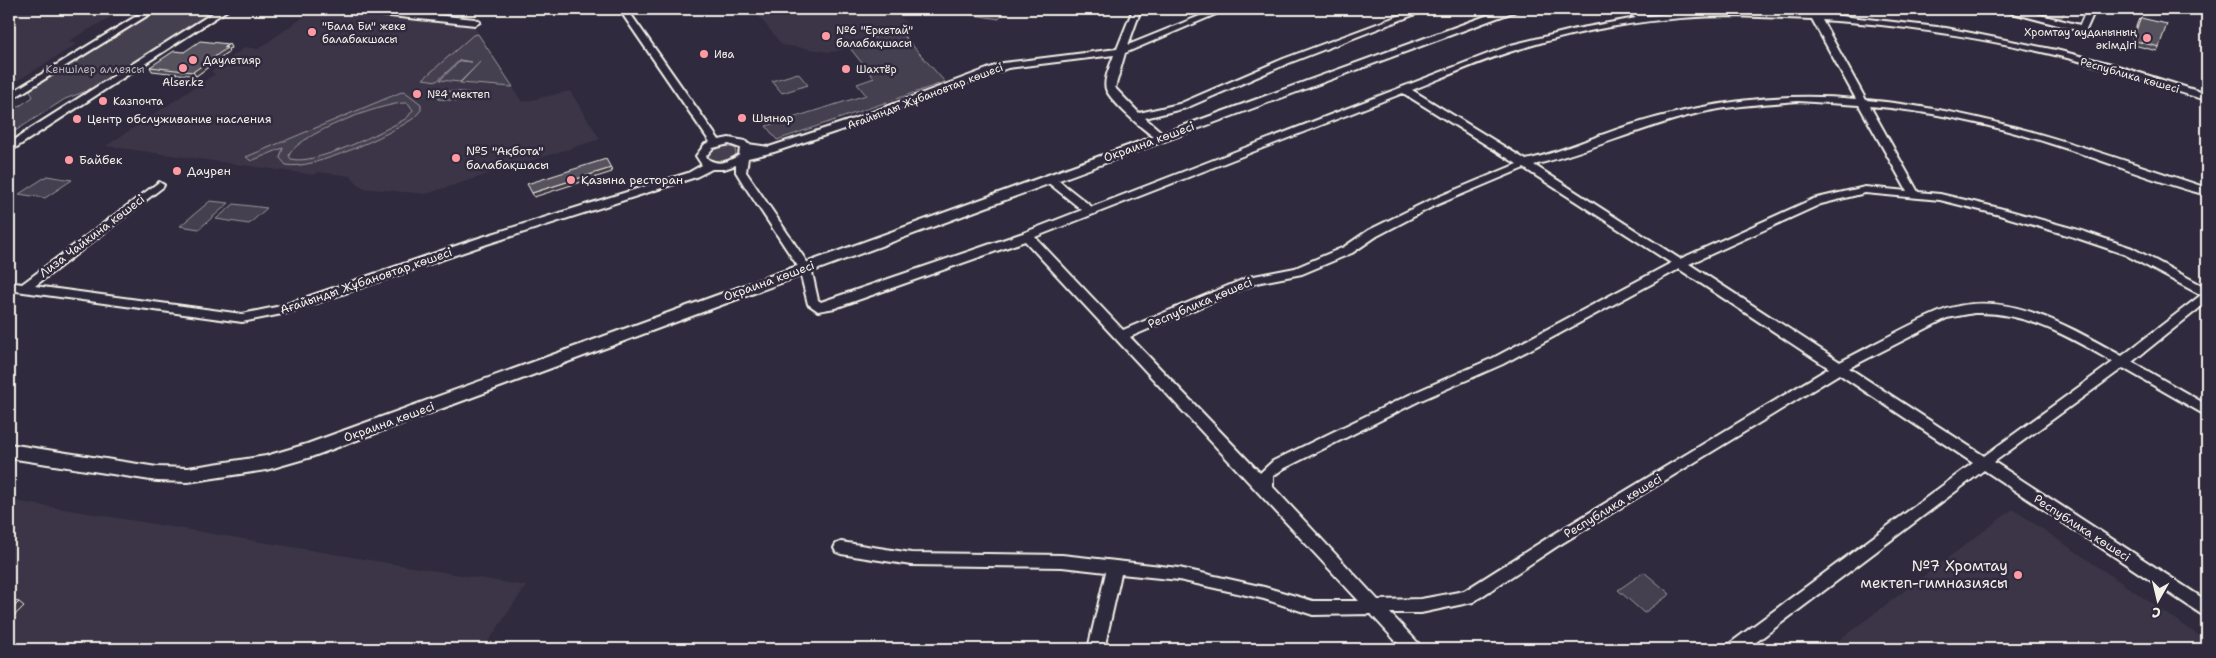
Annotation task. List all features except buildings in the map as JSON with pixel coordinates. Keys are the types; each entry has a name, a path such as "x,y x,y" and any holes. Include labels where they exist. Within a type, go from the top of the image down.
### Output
{"main road":[{"name":"Окраина көшесі","path":"9,451 165,474 188,475 266,463 345,438 1515,9"}],"street":[{"path":"9,98 154,9"},
{"path":"9,149 27,134 87,95 116,79 225,9"},
{"path":"353,9 475,22"},
{"path":"623,9 716,143"},
{"path":"1137,9 1119,52 1118,63 1109,81 1110,88 1162,138"},
{"name":"Ағайынды Жұбановтар көшесі","path":"743,154 770,150 852,124 1006,65 1119,52 1224,9"},
{"path":"1137,116 1182,106 1294,58 1425,9"},
{"path":"1625,9 1646,19"},
{"path":"2008,9 2080,28 2083,28 2091,10 2089,9"},
{"name":"Республика көшесі","path":"805,268 812,301 818,307 830,305 1026,236 1514,47 1578,29 1646,19 1740,13 1815,16 1902,25 2039,50 2122,71 2207,98"},
{"path":"1815,16 1865,102 1914,194"},
{"name":"Республика көшесі","path":"1403,89 1525,164 1840,368 1982,464 2207,609"},
{"name":"Республика көшесі","path":"1121,336 1253,280 1298,270 1348,250 1373,233 1430,204 1525,164 1558,156 1633,128 1689,112 1745,103 1798,98 1904,106 1952,115 2054,141 2207,192"},
{"path":"741,172 743,154 736,142 716,143 703,150 702,161 711,165 728,165 741,172 805,268"},
{"path":"728,165 743,154"},
{"name":"Ағайынды Жұбановтар көшесі","path":"9,286 242,318 283,310 483,241 692,175 711,165"},
{"path":"1050,179 1090,211"},
{"name":"Лиза Чайкина көшесі","path":"24,288 159,185"},
{"path":"1266,489 1266,474 1278,464 1414,398 1498,361 1679,264 1817,201 1865,190 1940,198 1999,211 2078,234 2128,251 2207,294 2123,362 1982,464 1735,649"},
{"path":"1026,236 1266,489 1413,649"},
{"name":"Республика көшесі","path":"841,548 911,559 1062,561 1178,574 1264,593 1312,608 1375,609 1421,606 1468,597 1551,544 1840,368 1943,315 1958,310 1978,308 2026,314 2047,322 2123,362 2207,411"},
{"path":"1096,649 1115,567"}],"shaded area":[{"path":"9,9 125,9 67,42 77,44 9,86"},
{"path":"315,9 473,25 522,102 570,91 600,139 426,194 362,188 350,176 318,172 315,175 106,146 215,74 211,72 245,47 258,49"},
{"name":"№6 \"Еркетай\" балабақшасы","path":"753,9 891,9 907,23 839,51 830,52 782,45"},
{"path":"9,500 526,586 483,649 9,649"},
{"name":"№7 Хромтау мектеп-гимназиясы","path":"2013,509 2207,641 2207,649 1827,649"}],"green space":[{"name":"Кеншілер аллеясы","path":"161,9 219,9 100,86 65,99 9,135 9,113 33,97 30,90"},
{"path":"972,9 1004,11 999,19 968,14"},
{"path":"2011,9 2066,10 2062,17 2044,18"},
{"path":"897,28 945,82 777,140 766,126 866,95 857,84 874,78 849,47"},
{"path":"478,34 513,87 460,83 480,62 460,82 440,80 460,61 472,62 460,60 437,81 423,79 473,35"},
{"path":"798,73 808,85 782,93 772,81"},
{"path":"404,91 421,104 421,110 414,118 403,125 332,157 298,165 286,165 280,158 283,148 251,161 246,157","holes":["408,103 413,110 407,118 396,124 367,139 332,153 302,160 291,159 289,156 295,148 323,129 362,113 381,107"]},
{"path":"447,91 477,93 469,102 438,99"},
{"path":"725,146 735,148 736,155 728,160 716,162 708,158 710,151"},
{"path":"47,176 72,180 45,198 19,194"},
{"path":"210,201 229,203 199,229 180,226"},
{"path":"234,204 267,208 249,224 216,219"},
{"path":"1644,572 1670,594 1644,613 1618,590"}],"place":[{"name":"\"Бала Би\" жеке балабакшасы","path":"312,32"},
{"name":"№6 \"Еркетай\" балабақшасы","path":"826,36"},
{"name":"Хромтау ауданының әкімдігі","path":"2147,38"},
{"name":"Ива","path":"704,54"},
{"name":"Даулетияр","path":"193,60"},
{"name":"Alser.kz","path":"183,68"},
{"name":"Шахтёр","path":"846,69"},
{"name":"№4 мектеп","path":"417,94"},
{"name":"Казпочта","path":"103,101"},
{"name":"Шынар","path":"742,118"},
{"name":"Центр обслуживание насления","path":"77,119"},
{"name":"№5 \"Ақбота\" балабақшасы","path":"456,158"},
{"name":"Байбек","path":"69,160"},
{"name":"Даурен","path":"177,171"},
{"name":"Қазына ресторан","path":"571,180"},
{"name":"№7 Хромтау мектеп-гимназиясы","path":"2018,575"}]}
